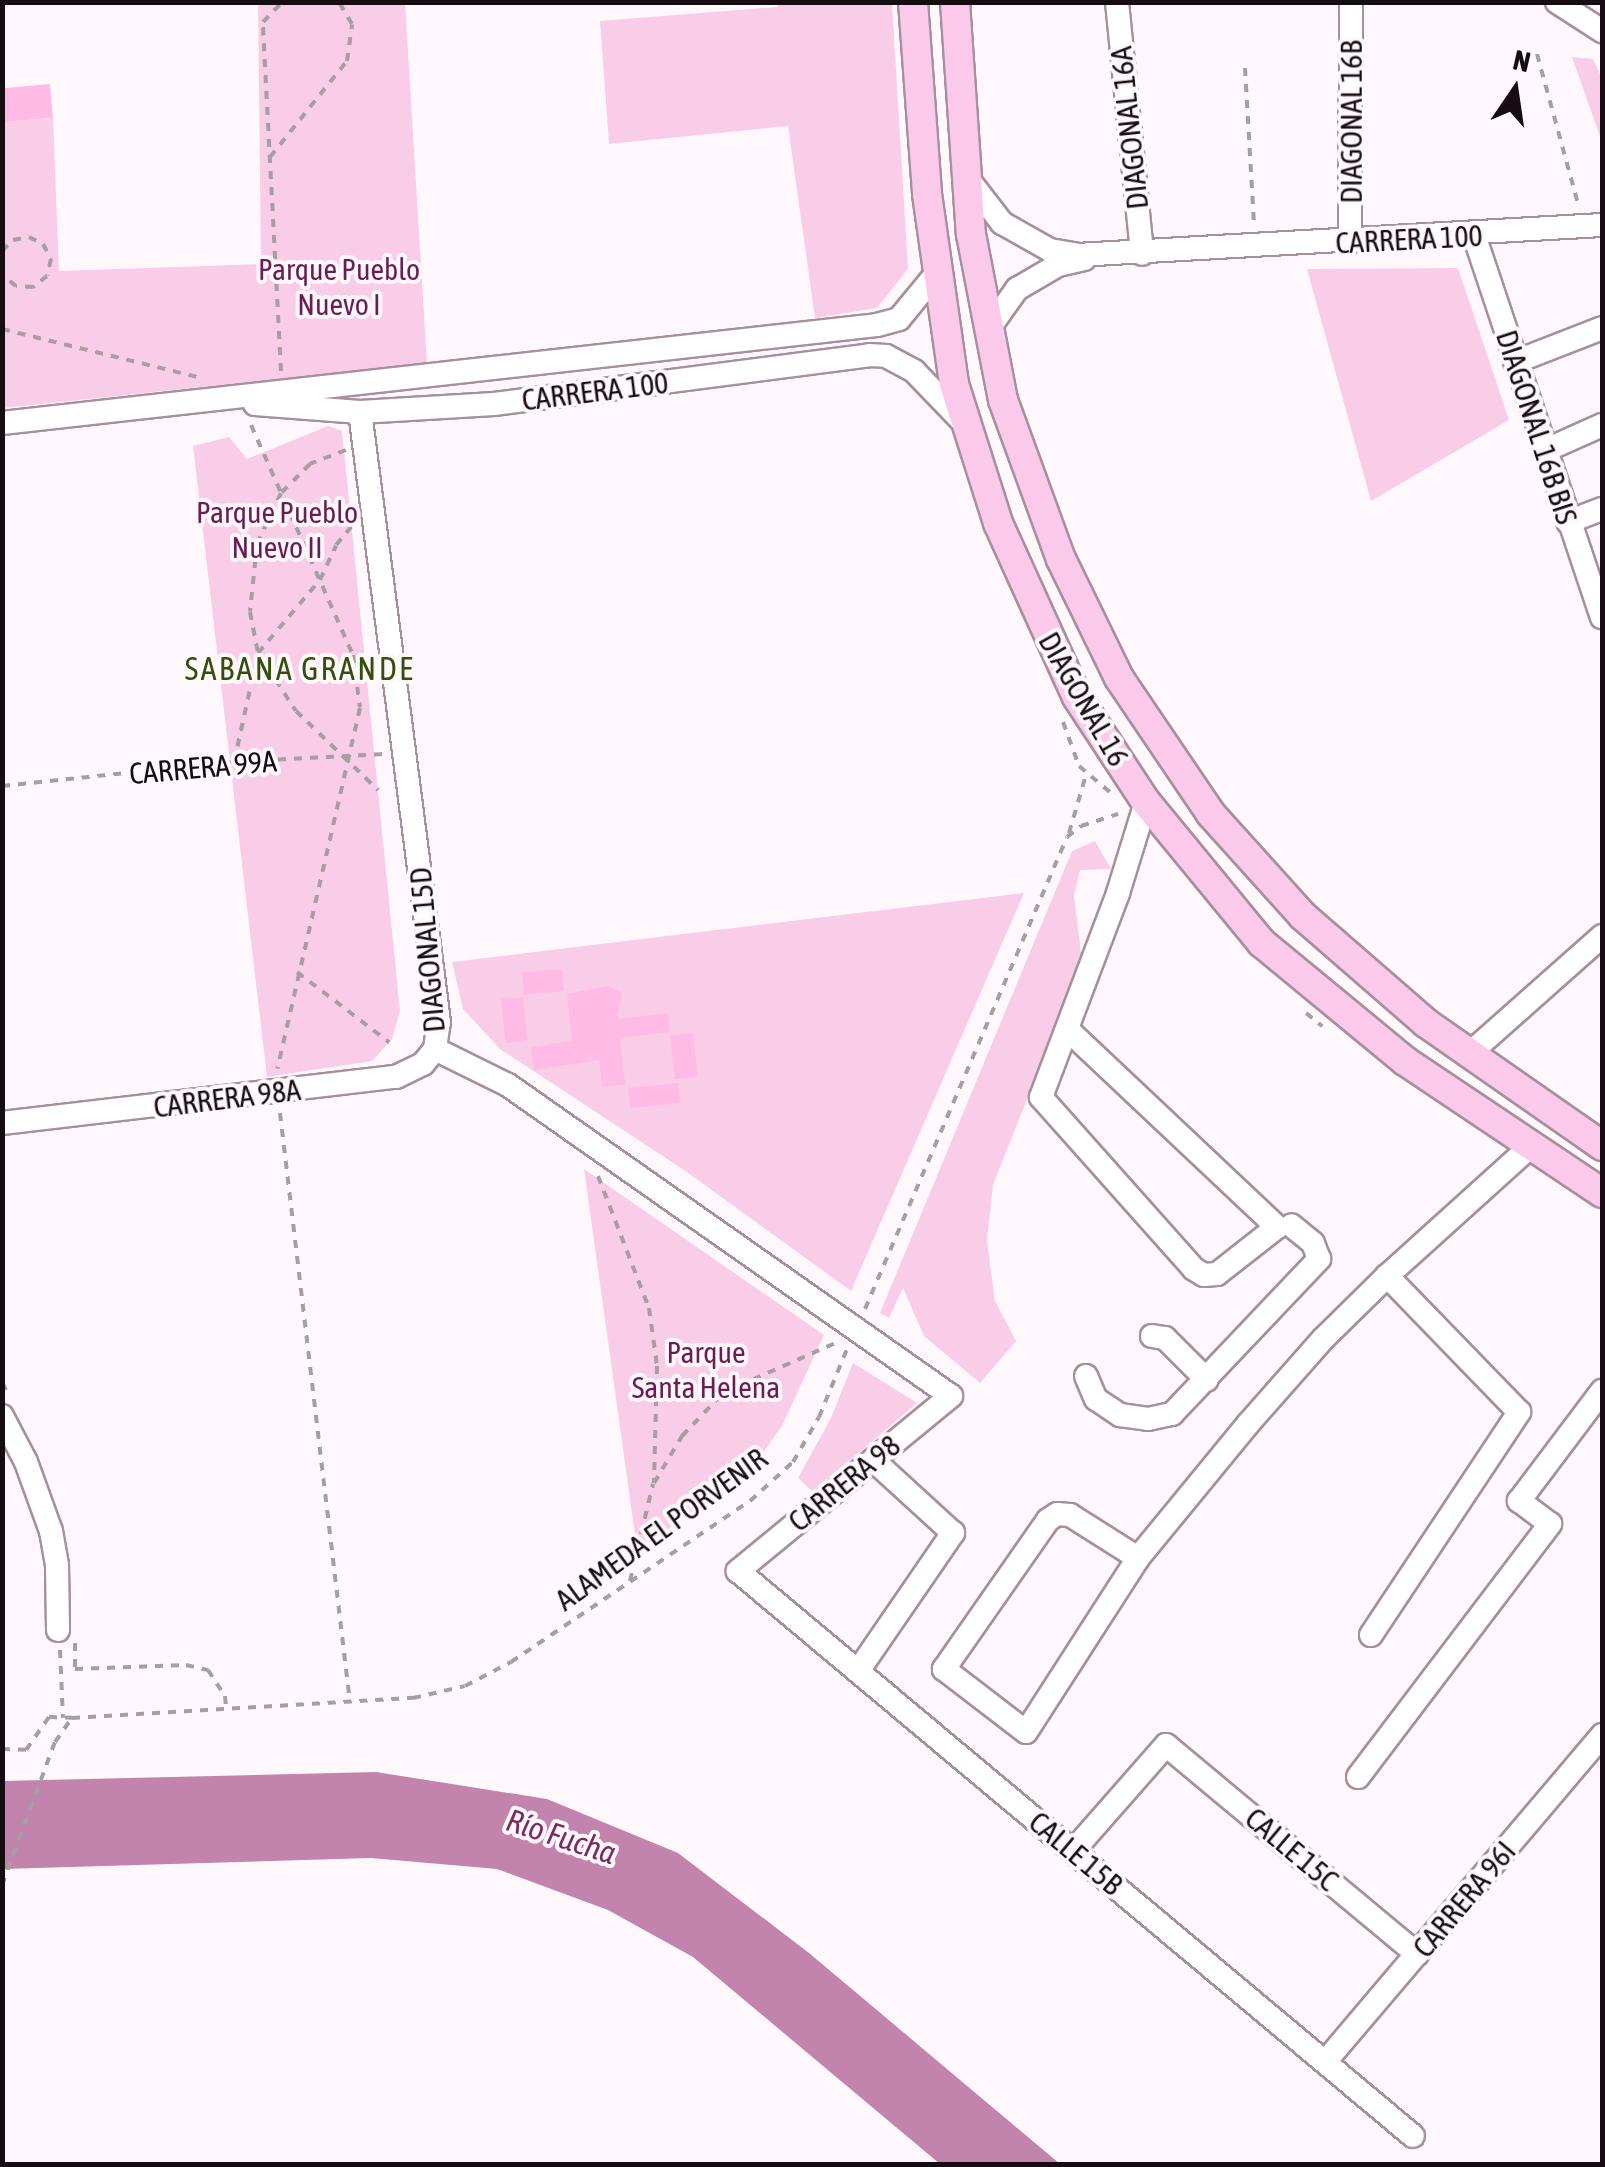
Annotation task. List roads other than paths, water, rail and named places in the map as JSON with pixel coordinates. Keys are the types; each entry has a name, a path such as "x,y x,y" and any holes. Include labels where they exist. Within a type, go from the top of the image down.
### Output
{"main road":[{"name":"DIAGONAL 16","path":"912,2 936,274 965,424 998,523 1053,650 1139,807 1295,974 1405,1062 1602,1193"},
{"name":"DIAGONAL 16","path":"955,2 966,176 988,331 1014,435 1061,559 1100,643 1142,718 1220,826 1277,889 1366,972 1468,1054 1602,1146"}],"street":[{"name":"DIAGONAL 16A","path":"1117,2 1142,254"},
{"name":"DIAGONAL 16B","path":"1350,242 1351,2"},
{"path":"1558,2 1597,17"},
{"name":"CARRERA 100","path":"966,176 983,204 1025,239 1050,250 1096,256 1474,236 1592,221"},
{"name":"DIAGONAL 16B BIS","path":"1474,236 1602,617"},
{"name":"CARRERA 100","path":"988,331 1002,306 1036,275 1096,256"},
{"name":"CARRERA 100","path":"2,423 683,349 899,320 936,274"},
{"path":"1515,362 1602,328"},
{"path":"683,349 687,378"},
{"name":"CARRERA 100","path":"196,400 360,412 494,404 886,356 914,370 965,424"},
{"name":"DIAGONAL 15D","path":"360,412 439,1022 435,1050 508,1085 950,1396"},
{"path":"1544,451 1602,425"},
{"path":"1568,522 1602,509"},
{"path":"1067,1029 1277,1226 1217,1274 1204,1275 1042,1097 1139,807"},
{"path":"1468,1054 1602,936"},
{"name":"CARRERA 98A","path":"5,1124 396,1077 423,1064 435,1050"},
{"path":"1138,1558 1070,1515 1057,1514 1048,1520 944,1670 1026,1732 1138,1558 1323,1339 1532,1146"},
{"path":"1086,1376 1096,1399 1120,1415 1148,1419 1172,1414 1319,1259 1314,1244 1291,1225"},
{"path":"1371,1635 1519,1412 1387,1276"},
{"path":"1152,1336 1166,1338 1208,1380"},
{"path":"1358,1778 1550,1524 1519,1501 1602,1390"},
{"name":"CARRERA 98","path":"738,1570 950,1396"},
{"path":"7,1407 51,1531 66,1631"},
{"path":"858,1671 953,1533 873,1460"},
{"name":"CALLE 15B","path":"738,1570 1413,2136"},
{"name":"CARRERA 96I","path":"1326,2062 1602,1735"},
{"name":"CALLE 15C","path":"1073,1851 1166,1745 1417,1954"}],"water":[{"name":"Río Fucha","path":"376,1772 547,1799 678,1853 809,1953 1060,2164 940,2164 693,1957 608,1910 497,1869 371,1858 3,1869 3,1781"}],"district":[{"name":"SABANA GRANDE","path":"300,669"}],"park label":[{"name":"Parque Pueblo Nuevo I","path":"339,286"},
{"name":"Parque Pueblo Nuevo II","path":"277,529"},
{"name":"Parque Santa Helena","path":"706,1369"}]}
